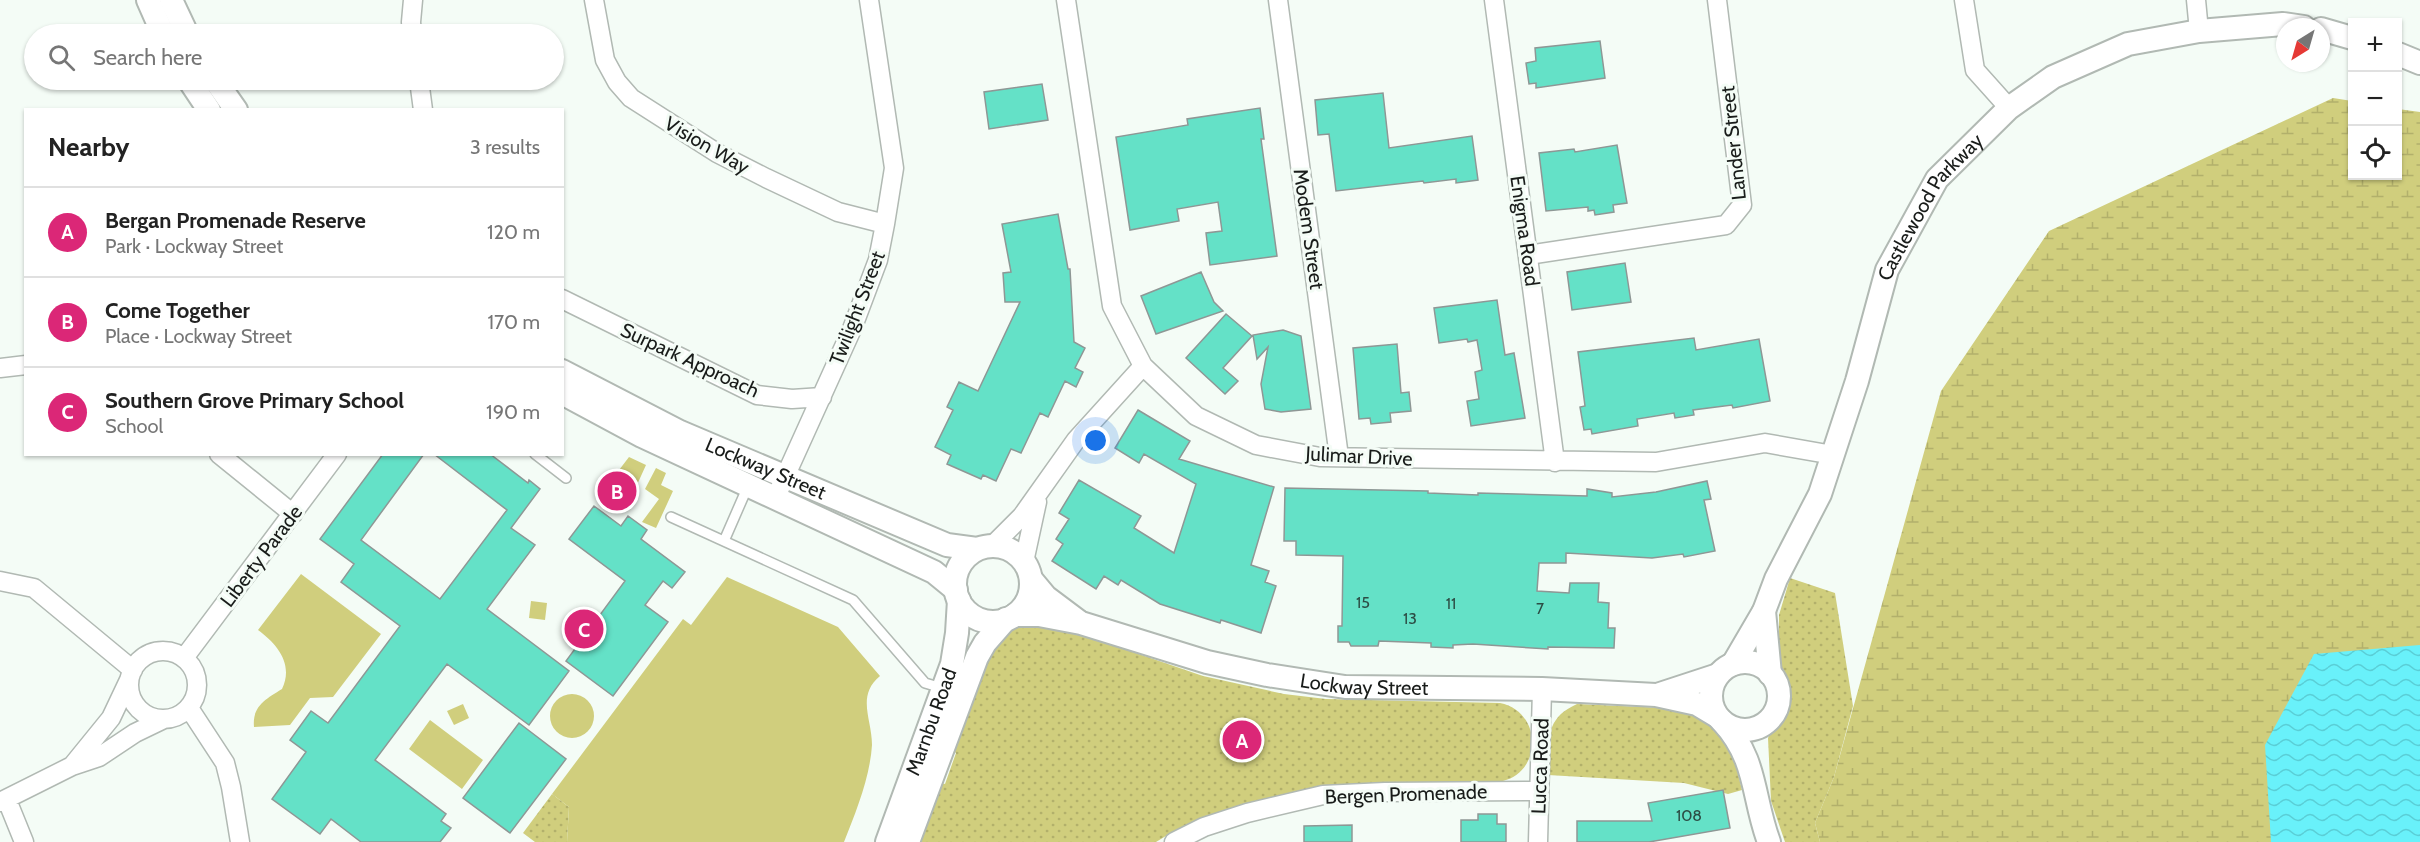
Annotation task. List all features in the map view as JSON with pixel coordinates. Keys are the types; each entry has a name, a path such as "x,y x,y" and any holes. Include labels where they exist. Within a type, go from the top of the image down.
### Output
{"street":[{"path":"148,0 159,24"},
{"path":"171,0 182,24"},
{"path":"411,24 413,0"},
{"name":"Vision Way","path":"594,0 605,60 617,82 631,98 717,153 766,178 838,212 885,224"},
{"name":"Twilight Street","path":"776,499 822,397 876,265 885,224 894,168 869,0"},
{"name":"Julimar Drive","path":"1066,0 1112,306 1143,366 1196,416 1256,445 1320,457 1656,462 1765,443 1833,455"},
{"name":"Modem Street","path":"1278,0 1340,458"},
{"name":"Enigma Road","path":"1494,0 1555,462"},
{"name":"Lander Street","path":"1528,255 1726,225 1742,206 1717,0"},
{"path":"1964,0 1975,70 2009,108"},
{"path":"2196,0 2199,31"},
{"name":"Castlewood Parkway","path":"1726,669 1764,611 1776,579 1820,494 1857,381 1887,270 1937,179 2009,108 2054,77 2128,44 2199,31 2276,25"},
{"path":"2330,32 2348,37"},
{"path":"2402,56 2420,63"},
{"path":"196,90 208,108"},
{"path":"222,90 235,108"},
{"path":"420,90 423,108"},
{"name":"Surpark Approach","path":"564,300 757,395 792,399 822,397"},
{"path":"0,368 24,365"},
{"path":"1040,492 1030,528 1028,599 1010,617 997,621 978,619 964,608 957,595 955,580 962,562 985,548 1016,522 1076,440 1143,366"},
{"name":"Lockway Street","path":"564,372 680,432 947,545 985,548"},
{"name":"Lockway Street","path":"564,394 642,436 934,572 957,595"},
{"path":"221,456 293,514"},
{"name":"Liberty Parade","path":"184,658 336,456"},
{"path":"985,548 1010,550 1027,571"},
{"name":"Lockway Street","path":"1027,571 1046,597 1081,623"},
{"path":"0,581 34,588 131,674"},
{"name":"Marnbu Road","path":"887,842 955,653 957,595"},
{"name":"Castlewood Parkway","path":"1764,611 1770,674"},
{"name":"Lockway Street","path":"1010,617 1039,615 1081,623 1207,662 1267,675 1345,687 1542,690 1656,695 1697,704 1719,718"},
{"name":"Marnbu Road","path":"908,842 977,657 985,643 1010,617"},
{"path":"24,842 4,801 72,766 99,757 142,729 182,714 195,698 198,687 192,666 184,658 166,651 156,652 138,662 111,718 72,766"},
{"path":"1719,718 1731,727 1741,729 1752,729 1762,725 1777,707 1779,695 1770,674 1753,663 1726,669 1713,682 1711,700 1719,718 1736,736 1753,772 1769,842"},
{"name":"Lockway Street","path":"1656,695 1726,669"},
{"path":"131,674 130,694 139,709 154,718 164,719"},
{"name":"Lucca Road","path":"1538,842 1542,690"},
{"path":"189,708 225,763 240,842"},
{"path":"1753,772 1762,725"},
{"name":"Bergen Promenade","path":"1174,842 1204,827 1247,813 1323,795 1385,792 1538,791"}],"lane":[{"path":"538,456 566,478"},
{"path":"724,541 748,486"},
{"path":"670,517 853,600 925,683 943,689"}],"green space":[{"path":"2333,98 2348,100 2348,180 2402,180 2402,110 2420,112 2420,842 1820,842 1815,823 1834,777 1941,391 2049,231"},
{"path":"629,457 646,465 626,509 603,491"},
{"path":"656,468 666,473 661,485 673,491 656,528 642,522 659,499 645,489"},
{"path":"301,574 381,634 333,697 310,698 290,725 254,727 258,708 282,689 286,671 282,655 258,630"},
{"path":"727,577 838,627 880,676 873,684 867,700 872,745 871,757 858,807 844,842 567,842 569,807 552,794 683,619 691,625"},
{"path":"1790,578 1835,593 1853,706 1834,777 1815,823 1820,842 1785,842 1771,801 1768,738 1785,703 1786,679 1779,659 1779,615"},
{"path":"531,601 547,603 545,620 529,618"},
{"path":"1012,626 1057,626 1203,676 1284,694 1326,699 1500,703 1514,708 1524,717 1530,728 1531,754 1526,765 1516,775 1503,781 1325,787 1204,818 1156,842 916,842 938,782 945,784 956,753 951,749 989,649"},
{"path":"572,694 588,700 594,716 588,732 572,738 556,732 550,716 556,700"},
{"path":"463,704 469,718 454,725 447,711"},
{"path":"1577,704 1666,708 1712,720 1733,753 1742,790 1728,794 1684,783 1548,775 1549,742 1553,725 1566,710"},
{"path":"430,720 483,760 462,789 409,749"},
{"path":"552,794 569,807 567,842 535,842 523,833"}],"water":[{"path":"2420,645 2420,842 2271,842 2265,745 2314,654"}],"building":[{"path":"1600,41 1605,78 1536,88 1536,83 1529,84 1526,63 1536,61 1535,48"},
{"path":"1042,84 1048,120 989,129 984,92"},
{"path":"1383,93 1389,148 1472,136 1478,180 1456,183 1456,179 1424,183 1423,181 1336,191 1329,134 1318,135 1315,100"},
{"path":"1260,108 1264,139 1261,139 1277,256 1210,265 1206,233 1222,231 1218,202 1177,209 1179,221 1130,230 1116,137 1188,125 1187,119"},
{"path":"1617,145 1627,203 1613,205 1614,212 1595,215 1594,210 1588,211 1588,207 1546,211 1539,153 1574,149 1575,152"},
{"path":"1058,214 1068,269 1070,269 1074,342 1085,348 1075,368 1083,372 1076,387 1065,381 1048,417 1040,413 1021,453 1011,449 996,481 983,475 981,479 947,464 951,455 935,447 953,410 947,407 959,382 978,391 1020,302 1005,302 1003,273 1011,272 1002,224"},
{"path":"1625,263 1631,302 1572,310 1567,272"},
{"path":"1201,272 1214,302 1223,311 1156,334 1141,296"},
{"path":"1497,300 1505,355 1514,353 1525,418 1471,426 1467,401 1479,399 1475,372 1482,370 1477,340 1439,343 1434,308"},
{"path":"1226,314 1252,336 1223,368 1238,381 1225,394 1186,358"},
{"path":"1283,330 1301,336 1311,409 1281,412 1265,409 1261,384 1268,347 1257,359 1253,335"},
{"path":"1694,338 1696,350 1759,339 1770,401 1733,408 1732,405 1693,410 1694,415 1675,418 1674,413 1637,419 1638,426 1592,434 1591,429 1584,430 1580,407 1585,406 1578,352"},
{"path":"1397,344 1401,393 1409,392 1411,411 1390,413 1391,422 1371,424 1370,418 1359,419 1353,348"},
{"path":"1138,410 1190,441 1179,459 1274,487 1251,565 1269,571 1265,582 1276,586 1261,633 1160,604 1121,580 1118,585 1104,576 1096,589 1052,561 1063,544 1056,539 1069,519 1059,513 1079,480 1141,516 1134,528 1174,553 1196,484 1144,454 1139,463 1115,448"},
{"path":"382,456 423,456 361,540 440,599 507,510 437,456 493,456 528,483 529,480 540,489 511,528 535,545 487,609 569,671 529,725 447,664 375,760 446,814 441,821 451,828 440,842 361,842 331,819 320,834 272,799 306,752 290,740 311,711 328,723 400,626 341,582 354,564 320,539"},
{"path":"1707,481 1711,499 1704,500 1715,551 1684,557 1683,554 1652,558 1566,553 1566,563 1539,563 1537,591 1569,593 1570,583 1599,583 1598,602 1609,603 1608,628 1615,628 1614,648 1548,647 1548,649 1473,644 1453,645 1453,648 1431,647 1431,643 1379,641 1378,646 1351,646 1349,642 1338,642 1338,626 1342,626 1343,556 1296,555 1296,541 1284,541 1285,488 1428,491 1428,493 1478,495 1478,493 1587,496 1587,489 1612,493 1612,497 1656,492"},
{"path":"594,506 621,526 628,516 647,530 641,539 685,572 672,588 663,581 645,605 668,622 613,696 566,661 625,581 569,539"},
{"path":"519,723 566,759 510,833 463,798"},
{"path":"1723,790 1730,828 1649,842 1577,842 1577,821 1652,821 1648,803"},
{"path":"1478,814 1497,814 1497,824 1506,824 1506,842 1461,842 1461,820 1478,820"},
{"path":"1352,825 1352,842 1304,842 1304,826"}],"place":[{"name":"Come Together","path":"617,491"},
{"name":"Southern Grove Primary School","path":"584,629"},
{"name":"Bergan Promenade Reserve","path":"1242,740"}]}
